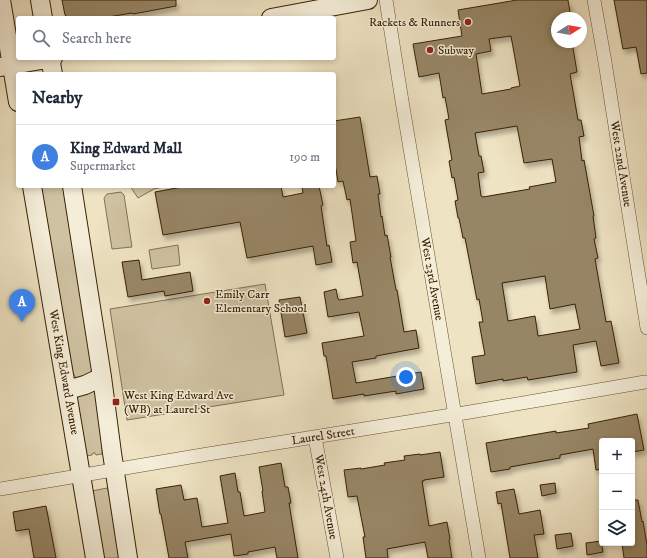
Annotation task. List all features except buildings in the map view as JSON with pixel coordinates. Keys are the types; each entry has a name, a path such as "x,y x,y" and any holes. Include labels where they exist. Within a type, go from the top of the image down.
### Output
{"main road":[{"path":"1,0 6,66 16,96"},
{"path":"40,0 43,16"},
{"path":"282,16 368,0"},
{"path":"6,66 51,62"},
{"name":"West King Edward Avenue","path":"32,188 95,558"},
{"path":"72,188 128,558"},
{"path":"67,390 102,378"}],"street":[{"name":"West 23rd Avenue","path":"386,0 479,558"},
{"name":"West 22nd Avenue","path":"594,0 647,328"},
{"name":"Laurel Street","path":"0,489 455,415 646,380"},
{"name":"West 24th Avenue","path":"315,437 337,558"}],"shaded area":[{"path":"41,188 64,188 65,193 92,366 91,372 88,376 76,378 73,373"},
{"path":"131,188 159,188 154,189 138,198"},
{"path":"121,192 124,195 132,247 112,249 104,198 107,194"},
{"path":"178,245 180,265 152,269 149,250"},
{"path":"265,284 284,395 127,420 110,309"},
{"path":"94,388 103,437 102,454 96,455 93,453 92,455 86,456 77,396"},
{"path":"107,488 114,506 121,558 103,558 92,491"}],"place":[{"name":"Rackets & Runners","path":"468,22"},
{"name":"Subway","path":"430,50"},
{"name":"Emily Carr Elementary School","path":"207,301"},
{"name":"King Edward Mall","path":"22,322"},
{"name":"West King Edward Ave (WB) at Laurel St","path":"116,402"}]}
